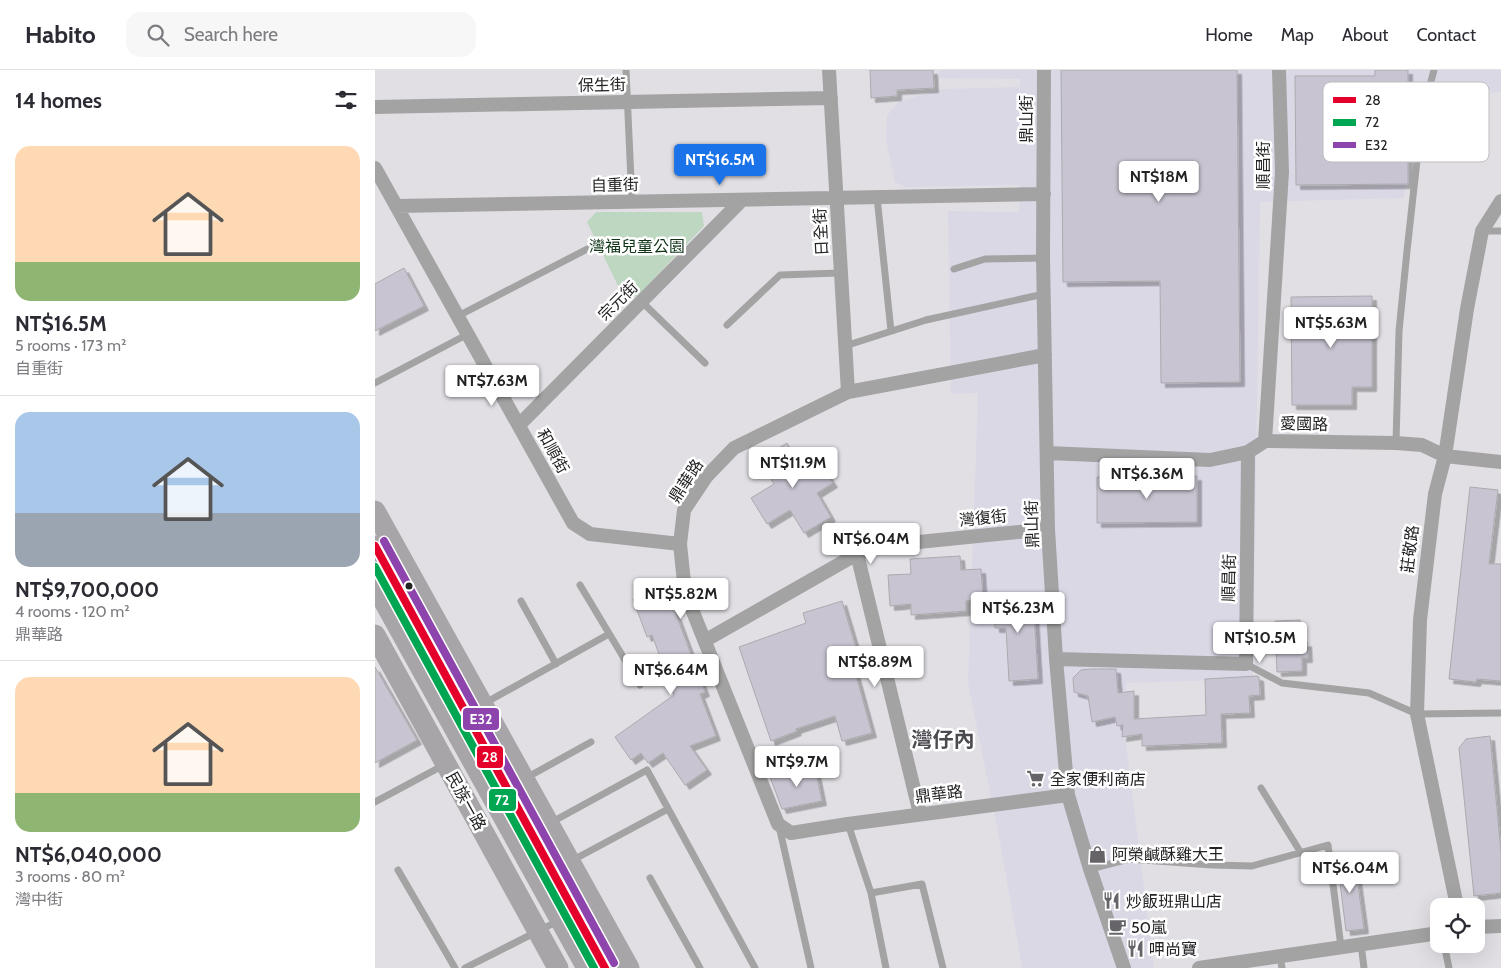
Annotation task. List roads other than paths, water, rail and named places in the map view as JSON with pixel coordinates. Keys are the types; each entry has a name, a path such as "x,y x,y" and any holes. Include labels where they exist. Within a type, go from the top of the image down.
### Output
{"main road":[{"path":"377,521 482,704 629,968"},
{"path":"375,546 605,968"},
{"name":"民族一路","path":"375,585 587,968"},
{"name":"民族一路","path":"375,634 557,968"}],"street":[{"name":"日全街","path":"829,70 848,392"},
{"name":"鼎山街","path":"1044,70 1043,258 1048,529 1056,660 1068,795 1090,869 1124,968"},
{"name":"順昌街","path":"1265,440 1282,172 1279,70"},
{"name":"保生街","path":"375,107 831,98"},
{"name":"和順街","path":"375,168 573,523 591,534 680,544"},
{"name":"自重街","path":"396,206 1044,194"},
{"name":"宗元街","path":"519,425 742,200"},
{"name":"莊敬路","path":"1455,898 1417,714 1419,620 1435,494 1445,456 1467,309 1482,231 1501,201"},
{"name":"鼎華路","path":"1045,355 848,392 734,448 706,477 685,510 680,544 685,592 706,640 778,824 791,833 1068,795"},
{"name":"愛國路","path":"1048,453 1210,460 1248,452 1265,440 1422,445 1445,456 1501,462"},
{"name":"順昌街","path":"1246,664 1248,452"},
{"name":"灣復街","path":"706,640 857,554 879,546 1048,529"},
{"path":"857,554 921,814"},
{"path":"1056,660 1246,664"},
{"path":"1485,927 1501,926"},
{"path":"1199,968 1281,962 1341,947 1430,934"}],"lane":[{"path":"626,70 632,202"},
{"path":"1395,443 1399,331 1417,162"},
{"path":"877,197 891,331"},
{"path":"1482,231 1501,231"},
{"path":"458,316 593,246"},
{"path":"954,268 985,259 1043,258"},
{"path":"727,325 780,275 841,273"},
{"path":"845,346 926,320 1044,294"},
{"path":"642,302 705,363"},
{"path":"375,383 468,334"},
{"path":"580,585 639,685"},
{"path":"521,601 555,664"},
{"path":"482,704 609,634"},
{"path":"1246,664 1282,683 1369,693 1417,714 1501,713"},
{"path":"524,779 591,742"},
{"path":"375,802 446,764"},
{"path":"549,824 647,770 755,968"},
{"path":"1261,788 1301,853"},
{"path":"570,861 668,809"},
{"path":"778,824 811,968"},
{"path":"848,824 871,893 886,968"},
{"path":"1090,869 1129,859 1252,866 1328,845 1341,947"},
{"path":"398,870 455,968"},
{"path":"650,878 700,968"},
{"path":"871,893 922,884 943,968"},
{"path":"465,968 560,920"},
{"path":"1361,944 1365,968"},
{"path":"1446,953 1449,968"}],"place":[{"name":"全家便利商店","path":"1036,779"},
{"name":"阿榮鹹酥雞大王","path":"1098,854"},
{"name":"炒飯班鼎山店","path":"1112,901"},
{"name":"50嵐","path":"1117,927"},
{"name":"呷尚寶","path":"1135,949"}],"district":[{"name":"灣仔內","path":"943,739"}],"park label":[{"name":"灣福兒童公園","path":"637,246"}]}
